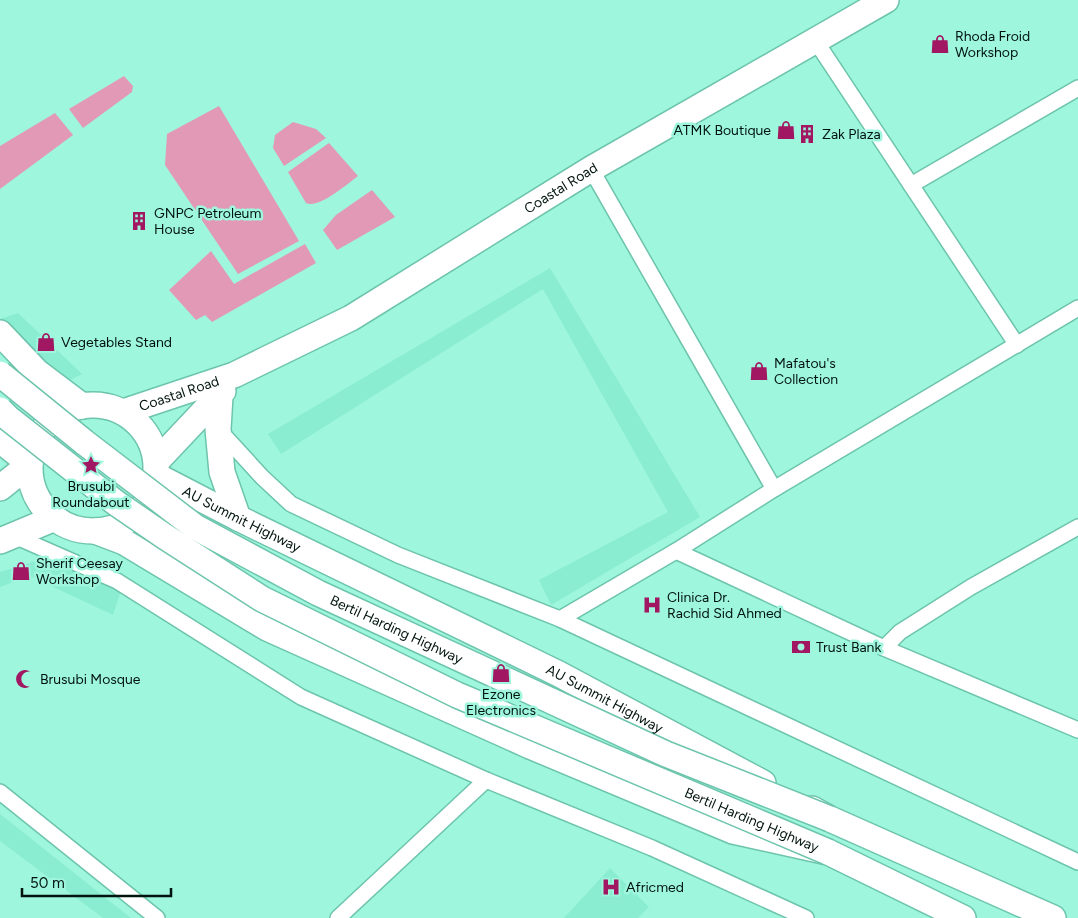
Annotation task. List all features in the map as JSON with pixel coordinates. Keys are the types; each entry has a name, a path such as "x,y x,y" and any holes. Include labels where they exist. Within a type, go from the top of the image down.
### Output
{"main road":[{"name":"Coastal Road","path":"123,412 234,375 351,318 591,169 886,0"},
{"path":"0,333 37,372 82,406"},
{"name":"Bertil Harding Highway","path":"0,374 84,442 195,527 318,593 666,754 830,819"},
{"name":"Coastal Road","path":"157,469 220,396 234,375"},
{"path":"220,396 218,429 222,472 238,518"},
{"path":"95,531 115,527 133,517 147,501 157,469 151,441 139,424 123,412 103,405 82,406 62,413 46,426 35,444 30,464 32,485 41,503 55,518 74,528 95,531 124,542 267,628 530,746 732,832 828,852 963,918"},
{"name":"Bertil Harding Highway","path":"0,410 16,425 116,503 262,599 457,695 828,852"},
{"path":"0,440 30,464"},
{"path":"0,488 30,464"},
{"name":"AU Summit Highway","path":"157,469 238,518 559,674 830,819 1053,918"},
{"path":"6,538 55,518"}],"street":[{"path":"815,40 1017,345"},
{"path":"911,185 1078,88"},
{"path":"591,169 774,489"},
{"path":"560,619 1078,308"},
{"path":"218,429 262,477 291,504 398,555 560,619 1078,862"},
{"path":"884,648 900,632 971,587 1078,527"},
{"path":"6,538 117,581 301,697 486,780 652,848 806,918"},
{"path":"676,551 884,648 1078,730"},
{"path":"338,918 486,780"},
{"path":"0,792 157,918"}],"shaded area":[{"path":"124,76 133,86 132,92 83,128 69,109"},
{"path":"219,106 299,241 238,274 165,165 167,134"},
{"path":"55,113 73,135 0,189 0,146"},
{"path":"293,122 316,129 326,138 284,166 273,148 275,135"},
{"path":"329,143 358,176 325,199 312,204 306,203 288,172"},
{"path":"372,190 395,217 337,250 323,230 336,215"},
{"path":"305,244 316,263 212,322 205,315 196,320 169,290 211,251 234,284"},
{"path":"550,268 700,517 551,605 539,580 668,512 543,289 281,454 268,434"},
{"path":"18,313 82,374 64,383 32,359 0,319"},
{"path":"39,560 122,587 113,615 30,576 0,587 0,572"},
{"path":"0,814 131,918 103,918 0,841"},
{"name":"Africmed","path":"610,868 649,907 638,918 564,918"}],"place":[{"name":"Rhoda Froid Workshop","path":"940,44"},
{"name":"ATMK Boutique","path":"786,130"},
{"name":"Zak Plaza","path":"807,134"},
{"name":"GNPC Petroleum House","path":"139,221"},
{"name":"Vegetables Stand","path":"46,342"},
{"name":"Mafatou's Collection","path":"759,371"},
{"name":"Brusubi Roundabout","path":"91,465"},
{"name":"Sherif Ceesay Workshop","path":"21,571"},
{"name":"Clinica Dr. Rachid Sid Ahmed","path":"652,605"},
{"name":"Trust Bank","path":"801,647"},
{"name":"Ezone Electronics","path":"501,673"},
{"name":"Brusubi Mosque","path":"25,679"},
{"name":"Africmed","path":"611,887"}]}
